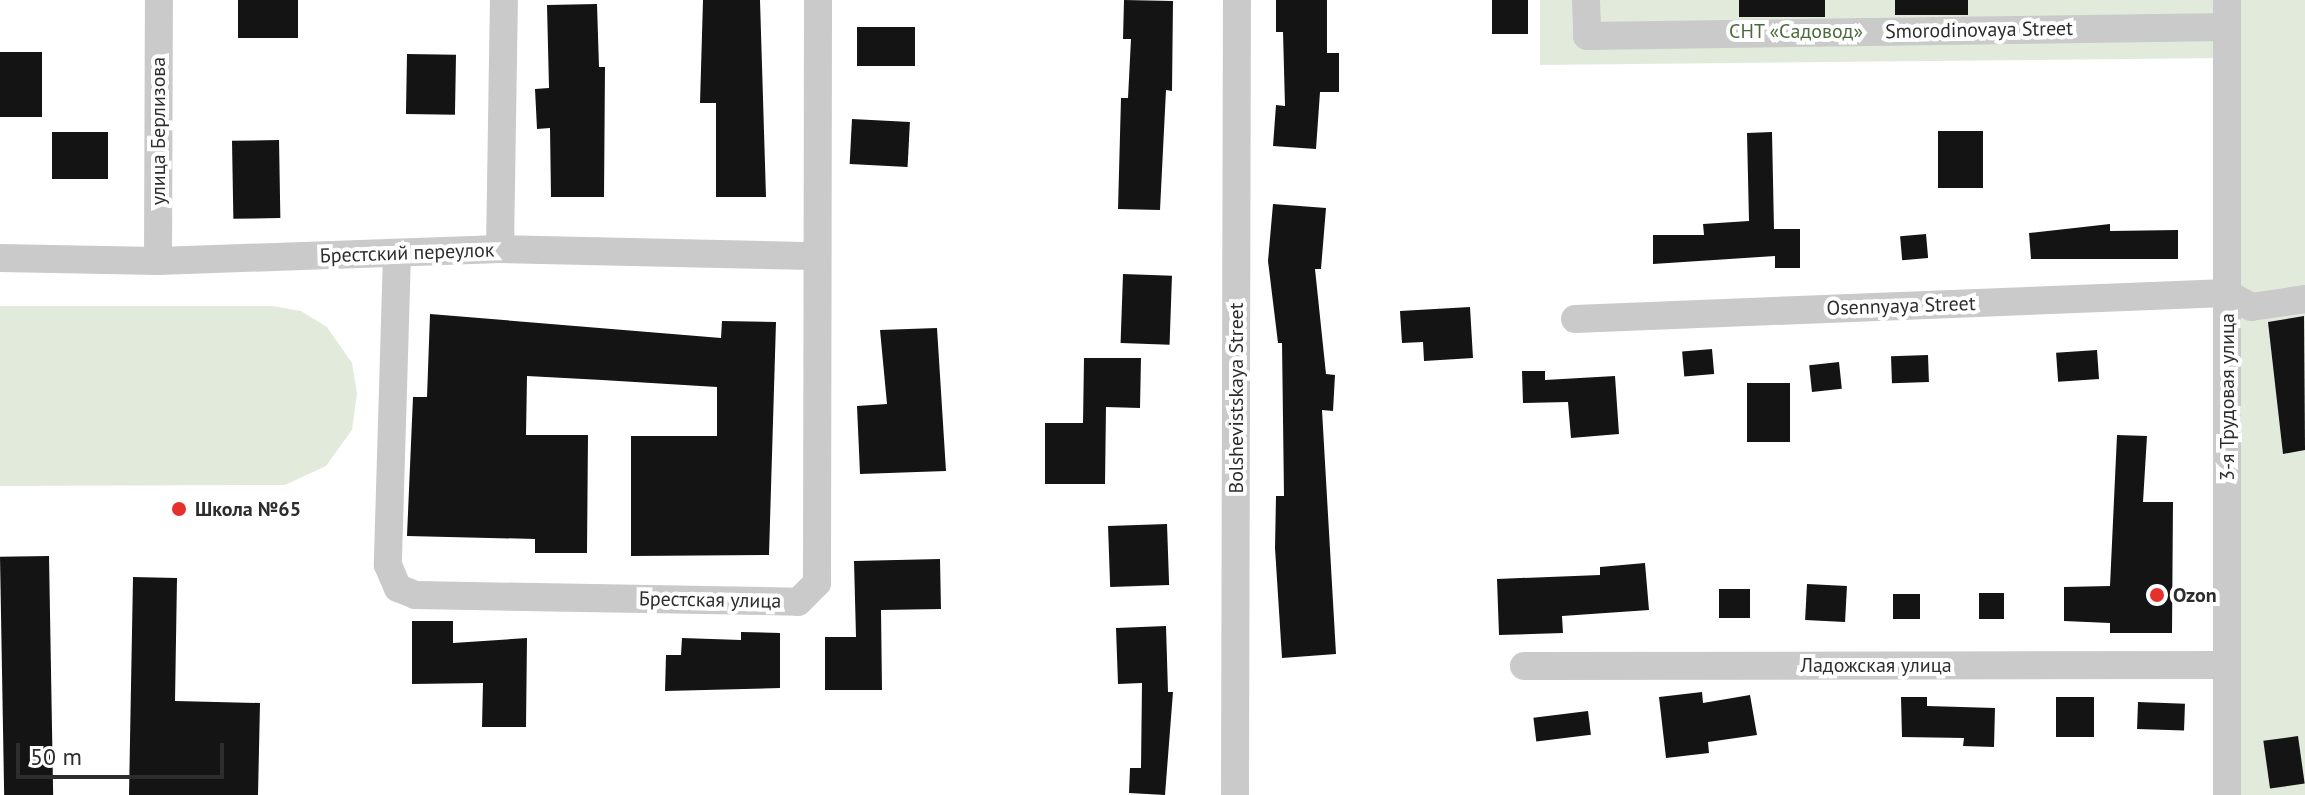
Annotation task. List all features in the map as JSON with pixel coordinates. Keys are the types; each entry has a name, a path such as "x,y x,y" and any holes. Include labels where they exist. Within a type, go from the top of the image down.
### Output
{"street":[{"name":"улица Берлизова","path":"158,261 159,0"},
{"path":"500,249 504,0"},
{"name":"Брестская улица","path":"397,254 388,565 398,588 415,595 798,602 817,583 814,256 818,0"},
{"name":"Bolshevistskaya Street","path":"1235,795 1237,0"},
{"name":"Smorodinovaya Street","path":"1586,0 1587,36 2227,13"},
{"name":"3-я Трудовая улица","path":"2227,13 2227,795"},
{"name":"Брестский переулок","path":"0,258 158,261 500,249 814,256"},
{"path":"2226,293 2251,307 2305,299"},
{"name":"Osennyaya Street","path":"1575,319 2226,293"},
{"name":"Ладожская улица","path":"1524,666 2227,665"}],"green space":[{"name":"СНТ «Садовод»","path":"1540,0 2305,0 2305,795 2227,795 2226,58 1540,65"},
{"path":"0,306 272,306 301,311 327,327 352,363 357,393 352,430 326,466 285,485 0,486"}],"building":[{"path":"238,0 298,0 298,38 238,38"},
{"path":"703,0 760,0 766,197 716,197 716,103 700,103"},
{"path":"1124,0 1173,1 1172,91 1166,90 1160,210 1118,209 1121,98 1128,98 1131,39 1123,39"},
{"path":"1276,0 1327,0 1327,53 1339,53 1339,92 1320,92 1316,149 1273,146 1276,105 1285,106 1283,32 1276,32"},
{"path":"1492,0 1528,0 1528,34 1492,34"},
{"path":"1739,0 1825,0 1825,17 1739,17"},
{"path":"1895,0 1968,0 1968,15 1895,15"},
{"path":"597,4 599,67 605,67 604,197 551,197 550,128 537,129 535,89 549,88 547,5"},
{"path":"857,27 915,27 915,66 857,66"},
{"path":"0,52 42,52 42,117 0,117"},
{"path":"407,54 456,55 455,115 406,114"},
{"path":"852,119 910,122 908,167 850,164"},
{"path":"1938,131 1983,131 1983,188 1938,188"},
{"path":"52,132 108,132 108,179 52,179"},
{"path":"1772,132 1774,229 1800,229 1800,268 1775,268 1775,256 1653,264 1653,235 1704,235 1703,224 1749,221 1747,133"},
{"path":"279,140 280,218 233,219 232,141"},
{"path":"1273,204 1326,208 1321,269 1315,269 1326,374 1335,375 1333,411 1322,410 1336,654 1282,658 1275,548 1276,496 1284,496 1282,343 1278,343 1268,261"},
{"path":"2110,224 2110,231 2178,230 2178,259 2031,259 2029,233"},
{"path":"1926,234 1928,258 1902,260 1900,236"},
{"path":"1123,274 1172,276 1170,345 1121,343"},
{"path":"1470,307 1473,358 1424,361 1423,342 1402,343 1400,311"},
{"path":"430,314 721,338 722,321 776,322 769,555 631,556 631,436 717,436 717,387 527,376 526,435 588,435 587,553 535,553 535,539 407,536 413,397 427,397"},
{"path":"2304,316 2305,450 2283,454 2268,322"},
{"path":"937,328 946,471 860,474 857,406 887,404 880,330"},
{"path":"1712,349 1714,374 1684,377 1682,352"},
{"path":"2097,350 2099,379 2058,382 2056,353"},
{"path":"1928,355 1929,382 1892,383 1891,356"},
{"path":"1084,358 1141,358 1140,408 1106,407 1105,484 1045,484 1045,423 1083,423"},
{"path":"1839,362 1842,389 1812,392 1809,365"},
{"path":"1522,371 1545,371 1545,380 1615,376 1619,434 1571,438 1568,402 1523,403"},
{"path":"1747,383 1790,383 1790,442 1747,442"},
{"path":"2117,435 2147,436 2143,502 2173,502 2172,633 2110,633 2110,623 2064,621 2064,587 2110,586"},
{"path":"1167,524 1169,585 1110,587 1108,526"},
{"path":"49,556 53,795 4,795 0,557"},
{"path":"940,559 941,609 881,610 882,690 825,690 825,637 856,637 854,561"},
{"path":"1645,563 1649,610 1562,616 1563,633 1499,635 1497,579 1600,575 1600,567"},
{"path":"133,577 177,578 175,701 260,703 258,795 129,795"},
{"path":"1807,584 1847,586 1845,622 1805,620"},
{"path":"1719,589 1750,589 1750,618 1719,618"},
{"path":"1979,593 2004,593 2004,619 1979,619"},
{"path":"1893,594 1920,594 1920,619 1893,619"},
{"path":"412,621 453,621 453,643 527,638 526,727 482,727 483,683 412,684"},
{"path":"1166,626 1168,692 1173,692 1165,795 1129,793 1130,768 1141,768 1142,683 1118,684 1116,628"},
{"path":"741,632 780,633 780,688 665,691 666,655 681,655 682,638 741,640"},
{"path":"1702,692 1703,703 1750,695 1757,735 1708,742 1709,753 1666,758 1659,697"},
{"path":"1901,697 1927,697 1927,706 1995,708 1994,747 1963,746 1964,738 1902,737"},
{"path":"2056,697 2094,697 2094,737 2056,737"},
{"path":"2138,702 2185,704 2184,731 2137,729"},
{"path":"1588,711 1591,735 1536,742 1533,718"},
{"path":"2298,736 2305,784 2270,788 2263,741"}],"place":[{"name":"Школа №65","path":"179,509"},
{"name":"Ozon","path":"2157,595"}]}
